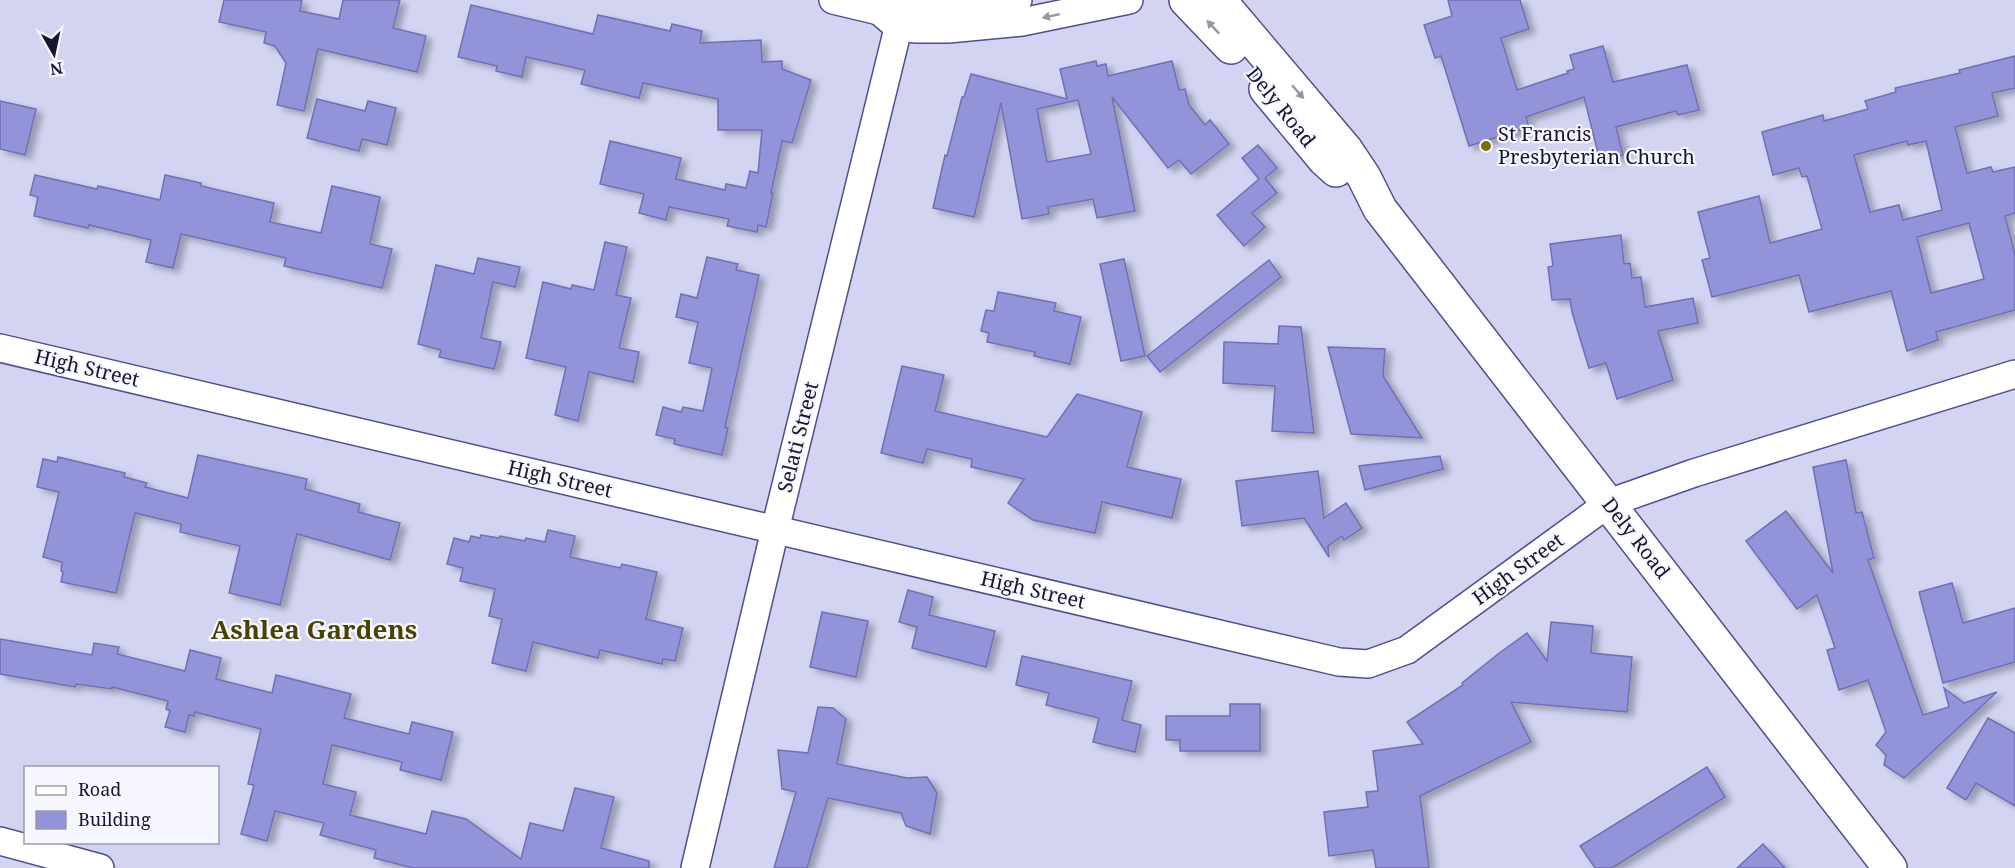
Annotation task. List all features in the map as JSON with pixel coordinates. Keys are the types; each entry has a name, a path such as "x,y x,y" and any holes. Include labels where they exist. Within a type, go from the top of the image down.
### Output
{"street":[{"path":"833,0 893,15 917,29 1022,22 1129,0"},
{"path":"893,15 1018,0"},
{"name":"Dely Road","path":"1186,0 1241,58 1324,159 1380,209 1890,868"},
{"name":"Dely Road","path":"1218,0 1346,150 1364,177 1380,209"},
{"name":"Selati Street","path":"695,868 893,15"},
{"name":"High Street","path":"0,348 1339,662 1368,664 1407,650 1609,503 1694,473 2015,374"},
{"path":"0,841 100,868"}],"building":[{"path":"224,0 302,0 300,11 339,19 343,0 400,0 393,28 426,36 417,72 318,49 304,111 277,105 286,63 275,46 264,43 266,32 219,22"},
{"path":"1448,0 1520,0 1529,29 1501,38 1517,90 1568,73 1567,71 1574,69 1570,55 1603,46 1613,82 1687,65 1699,110 1678,115 1676,111 1616,127 1623,155 1600,161 1584,97 1526,117 1529,127 1469,146 1441,56 1435,58 1424,25 1452,16"},
{"path":"471,5 593,34 598,15 670,31 672,24 702,31 700,43 761,40 762,62 782,61 782,69 811,80 792,143 782,141 766,227 758,225 757,232 727,226 729,219 669,207 666,220 639,213 644,194 600,184 610,141 681,158 676,179 725,190 726,184 746,188 750,171 758,173 762,130 718,130 718,99 643,83 639,98 581,84 585,70 526,57 522,77 496,71 497,66 458,57"},
{"path":"2015,56 2015,88 1992,93 1998,116 1955,127 1967,173 1991,167 1993,172 2015,167 2015,213 2005,216 2015,254 2015,310 1936,332 1938,340 1907,351 1891,291 1809,312 1799,275 1712,297 1702,260 1710,258 1698,212 1759,196 1770,243 1822,229 1807,176 1802,177 1799,168 1773,175 1762,132 1823,115 1824,121 1868,109 1865,101 1896,92 1895,88 1960,73 1959,70","holes":["1907,141 1908,145 1926,141 1942,210 1903,220 1899,205 1870,212 1854,155","1969,223 1984,279 1931,293 1917,237"]},
{"path":"1096,61 1097,66 1106,64 1108,76 1172,61 1179,90 1185,89 1189,105 1205,125 1210,120 1229,144 1191,174 1179,160 1168,168 1112,97 1135,211 1097,218 1093,199 1048,207 1049,214 1022,219 1001,103 974,217 933,208 945,155 947,156 962,97 964,97 971,74 1067,99 1060,69","holes":["1078,100 1091,154 1047,162 1037,109"]},
{"path":"317,99 365,111 368,101 396,108 387,145 362,139 359,151 307,138"},
{"path":"0,101 36,109 25,155 0,149"},
{"path":"1258,145 1277,168 1265,178 1277,193 1252,213 1265,227 1244,246 1217,215 1259,179 1242,158"},
{"path":"35,175 160,200 165,175 274,203 270,222 321,233 332,186 380,197 370,244 392,249 382,288 284,266 286,258 181,234 173,268 146,262 151,240 89,225 88,228 34,216 38,197 30,195"},
{"path":"1621,235 1624,264 1630,263 1632,278 1641,277 1645,307 1693,298 1698,323 1658,331 1673,380 1617,399 1606,363 1589,368 1570,299 1552,300 1548,267 1553,266 1550,244"},
{"path":"605,242 627,247 616,295 631,298 619,348 639,352 633,382 589,372 578,421 555,415 566,367 526,358 543,282 571,289 572,285 594,290"},
{"path":"707,257 738,264 736,270 759,275 725,427 728,428 722,455 674,444 675,439 656,435 663,407 681,412 683,407 703,411 712,368 689,363 698,322 676,317 681,294 697,298"},
{"path":"478,258 520,267 515,287 493,282 481,338 501,342 494,369 439,357 441,350 418,344 436,265 474,274"},
{"path":"1124,259 1145,356 1121,361 1100,264"},
{"path":"1269,260 1281,277 1160,372 1147,356"},
{"path":"998,292 1056,303 1054,311 1081,317 1070,364 1034,356 1035,352 987,342 989,333 981,331 986,310 994,311"},
{"path":"1279,326 1301,327 1314,433 1272,431 1275,386 1223,383 1224,342 1278,344"},
{"path":"1328,347 1385,349 1383,376 1422,438 1351,434"},
{"path":"902,366 944,375 935,411 1047,437 1077,394 1142,412 1127,467 1181,479 1172,518 1102,502 1095,533 1033,520 1008,503 1024,479 971,467 972,459 927,449 923,463 881,453"},
{"path":"198,455 307,479 305,489 360,504 358,512 400,523 390,560 297,534 280,605 229,593 240,546 180,532 181,524 135,513 116,593 61,582 62,562 43,557 59,492 37,487 43,459 57,462 58,457 125,473 124,477 147,483 145,487 188,498"},
{"path":"1440,456 1443,469 1365,490 1359,466"},
{"path":"1846,460 1856,513 1862,512 1874,558 1868,560 1923,715 1949,707 1944,688 1964,703 1997,692 1904,778 1884,765 1886,755 1876,745 1886,732 1868,680 1839,690 1827,650 1835,648 1817,595 1797,609 1746,541 1786,511 1833,573 1813,467"},
{"path":"1318,471 1324,518 1346,503 1362,528 1344,540 1342,536 1328,546 1329,557 1304,518 1242,526 1236,481"},
{"path":"548,530 575,536 570,557 620,568 622,564 657,572 646,619 683,628 675,661 663,659 662,664 600,650 598,658 533,642 526,671 492,663 502,619 489,616 495,589 460,581 463,568 447,564 454,538 469,542 471,536 480,538 481,535 525,541 526,538 545,542"},
{"path":"1952,583 1963,623 2015,608 2015,662 1943,683 1919,592"},
{"path":"908,590 933,597 929,615 995,631 986,667 912,648 917,627 899,622"},
{"path":"822,612 868,621 856,677 810,667"},
{"path":"1551,622 1593,626 1591,653 1632,657 1627,712 1511,702 1531,742 1420,796 1429,868 1376,868 1373,850 1329,856 1324,812 1368,807 1366,792 1378,791 1373,751 1423,744 1407,722 1463,685 1462,683 1527,633 1547,661"},
{"path":"0,639 92,655 94,643 119,647 117,654 185,671 190,650 221,658 216,679 272,693 276,675 351,694 344,718 409,734 412,722 453,732 441,780 400,770 402,762 332,745 323,784 356,792 350,815 426,834 432,811 466,819 521,859 530,823 563,831 575,788 614,797 601,848 649,861 649,868 413,868 374,858 376,850 320,835 324,823 275,811 267,841 241,834 254,785 248,784 261,729 195,712 194,716 189,715 185,732 165,727 170,711 166,709 168,701 112,687 112,689 76,684 75,687 0,674"},
{"path":"1022,656 1132,681 1122,720 1141,725 1135,752 1093,742 1099,718 1046,705 1049,693 1016,685"},
{"path":"1230,704 1260,704 1260,751 1180,751 1180,740 1166,740 1166,716 1230,716"},
{"path":"818,707 833,708 846,719 837,764 907,778 927,777 937,793 930,834 906,826 901,813 828,798 807,868 774,868 796,792 782,789 778,750 808,753"},
{"path":"1988,718 2015,733 2015,806 1976,783 1966,800 1947,788"},
{"path":"1707,767 1725,797 1612,868 1595,868 1580,846"},
{"path":"1763,844 1785,868 1737,868"}],"place":[{"name":"St Francis Presbyterian Church","path":"1486,146"}],"district":[{"name":"Ashlea Gardens","path":"314,630"}]}
